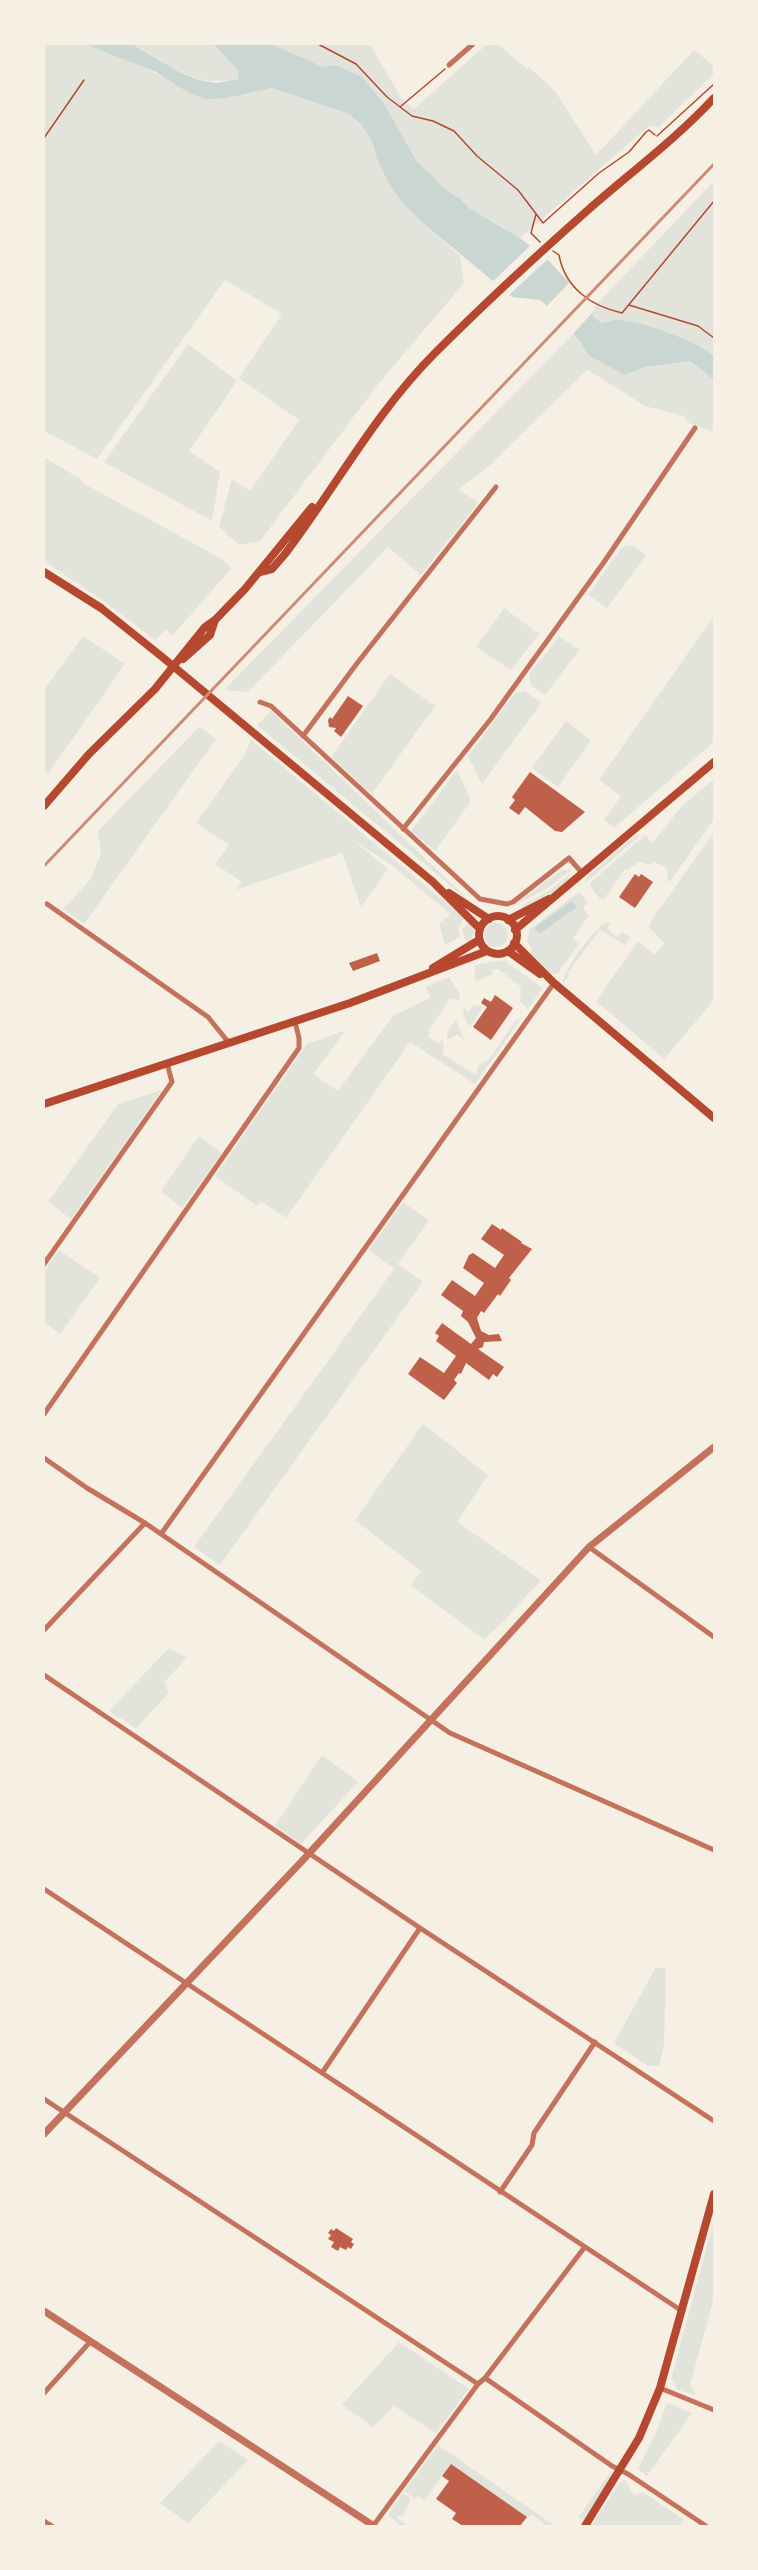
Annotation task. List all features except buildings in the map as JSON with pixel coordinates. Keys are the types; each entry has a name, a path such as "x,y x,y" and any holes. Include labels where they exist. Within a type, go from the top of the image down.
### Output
{"main road":[{"path":"44,806 89,754 139,706 175,666 205,627 215,620 260,572 269,571 276,565 401,390 435,353 714,98"},
{"path":"44,572 101,608 161,656 433,882 480,929"},
{"path":"515,930 714,762"},
{"path":"433,882 489,919"},
{"path":"487,951 479,940 480,929 489,919 495,917 508,920 552,898"},
{"path":"44,1104 295,1022 487,951 498,954 508,951 514,944 515,930 508,920"},
{"path":"408,982 479,940"},
{"path":"514,944 554,983 714,1118"},
{"path":"508,951 554,983"},
{"path":"585,2526 639,2439 660,2388 714,2194"}],"street":[{"path":"449,65 473,44"},
{"path":"403,829 497,710 604,562 695,428"},
{"path":"303,736 371,645 496,487"},
{"path":"260,702 271,706 468,891 487,902 507,904 513,902 569,858 583,874"},
{"path":"47,904 208,1017 229,1042"},
{"path":"161,1534 554,983"},
{"path":"44,1414 299,1048 295,1022"},
{"path":"44,1264 172,1082 167,1063"},
{"path":"44,2134 432,1720 589,1547 714,1447"},
{"path":"44,1458 87,1488 145,1523 466,1742 714,1850"},
{"path":"44,1630 145,1523"},
{"path":"589,1547 714,1637"},
{"path":"44,1676 420,1928 714,2121"},
{"path":"44,1889 682,2311"},
{"path":"322,2073 420,1928"},
{"path":"500,2192 532,2145 534,2133 595,2042"},
{"path":"44,2099 478,2384"},
{"path":"44,2311 374,2526 478,2384 485,2378 584,2248"},
{"path":"44,2393 90,2342"},
{"path":"485,2378 705,2526"},
{"path":"660,2388 714,2410"},
{"path":"44,2521 52,2526"}],"path":[{"path":"318,44 356,64 412,116 433,121 454,131 477,156 518,190 543,223 600,173 629,152 646,132 649,130 656,136 714,84"},
{"path":"400,107 449,65"},
{"path":"44,138 84,80"},
{"path":"559,255 562,270 591,303 622,313 714,201"},
{"path":"531,233 536,213"},
{"path":"628,305 698,326 714,338"}],"shaded area":[{"path":"44,44 85,44 127,59 172,81 256,90 272,88 349,114 361,124 373,143 376,157 389,184 404,204 460,256 464,283 379,383 260,541 239,545 219,527 232,479 250,491 299,420 239,378 282,314 225,280 97,459 44,431"},
{"path":"85,44 132,44 183,74 217,83 238,79 238,70 213,44 271,44 323,67 335,65 361,76 383,102 417,162 444,189 459,198 470,209 520,238 549,261 593,308 593,316 602,323 617,320 653,327 706,350 714,356 714,380 690,361 646,367 624,375 588,355 557,314 540,300 512,297 404,205 389,184 376,157 373,143 361,124 349,114 272,88 226,98 205,99 189,93 156,72"},
{"path":"132,44 213,44 238,70 238,79 221,81 193,77"},
{"path":"271,44 370,44 401,98 414,109 487,44 498,44 527,69 529,67 555,91 596,155 694,50 714,66 714,74 659,127 649,126 520,238 469,209 416,162 383,102 361,76 335,65 323,67"},
{"path":"714,181 714,356 695,344 653,327 617,320 603,323 593,315 593,308"},
{"path":"573,334 588,355 624,375 646,367 690,361 714,380 714,432 689,423 684,416 645,406 588,370 489,466 459,489 478,503 421,575 388,547 248,692 224,690"},
{"path":"188,344 237,381 189,451 220,472 212,521 104,462"},
{"path":"44,457 82,480 81,482 220,558 232,568 173,635 166,630 155,640 105,602 44,561"},
{"path":"633,545 646,555 607,608 588,595 622,547"},
{"path":"504,608 539,634 511,670 476,647"},
{"path":"714,616 714,742 614,828 604,820 621,796 599,780"},
{"path":"83,636 125,664 48,774 44,771 44,690"},
{"path":"559,636 579,650 545,695 531,685 529,675"},
{"path":"390,674 435,706 372,794 331,757"},
{"path":"525,691 541,703 482,784 468,756 515,693"},
{"path":"271,711 474,905 257,725"},
{"path":"566,721 591,740 558,787 532,768"},
{"path":"200,726 216,739 84,924 63,909 90,880 101,854 98,831"},
{"path":"251,740 464,918 458,929 460,937 445,945 439,923 450,915 448,912 390,864 353,840 388,869 361,907 342,853 236,890 242,882 215,864 229,845 196,823 244,756"},
{"path":"457,770 471,801 435,851 411,831"},
{"path":"714,779 714,819 669,883 666,867 653,862 651,865 639,862 628,870 625,869 604,899 600,899 589,884 645,835 653,843 682,806"},
{"path":"714,832 714,1000 664,1059 596,1001 638,941 655,955 664,943 649,927 651,921"},
{"path":"642,834 585,883 588,876 635,836"},
{"path":"562,870 571,870 548,888 511,907"},
{"path":"571,873 557,890 522,909 523,905 549,891"},
{"path":"579,892 588,902 583,907 589,915 573,939 579,944 558,973 551,974 530,953 532,949 527,941 530,929"},
{"path":"572,901 577,907 539,934 534,928"},
{"path":"469,922 474,933 467,945 462,930"},
{"path":"606,922 611,924 607,929 618,937 622,932 631,937 625,945 600,930 567,974 570,976 563,983 567,970 580,950"},
{"path":"496,923 501,924 507,930 507,940 501,946 496,947 491,946 485,940 484,935 485,930 491,924"},
{"path":"504,960 542,988 528,1009 520,1001 521,987 498,969 493,969 492,975 475,981 475,965"},
{"path":"449,977 459,993 460,1000 450,999 428,1031 430,1033 428,1037 438,1043 441,1040 444,1043 443,1054 472,1073 477,1074 478,1066 489,1059 516,1020 521,1019 475,1084 410,1042 286,1218 261,1201 257,1206 215,1176 307,1044 346,1030 313,1074 338,1091 393,1016 430,998 426,987"},
{"path":"480,1005 483,1008 469,1027 463,1013 464,1006 468,1013 473,1006"},
{"path":"456,1020 464,1040 457,1035 449,1039 447,1037 447,1031"},
{"path":"162,1090 71,1219 48,1202 118,1104"},
{"path":"199,1136 222,1153 182,1208 161,1191"},
{"path":"403,1202 429,1220 398,1264 423,1282 220,1565 194,1547 394,1269 369,1250"},
{"path":"59,1250 100,1278 60,1334 44,1322 44,1272"},
{"path":"423,1424 488,1475 457,1522 541,1580 503,1622 484,1639 411,1586 421,1571 355,1520"},
{"path":"169,1648 187,1658 164,1682 169,1693 136,1728 109,1711"},
{"path":"322,1755 358,1782 301,1844 275,1826"},
{"path":"656,1967 666,1969 664,2044 659,2066 648,2066 614,2043"},
{"path":"714,2220 714,2298 690,2385 696,2395 678,2390 671,2379"},
{"path":"399,2342 469,2389 436,2433 394,2406 373,2427 342,2405"},
{"path":"667,2403 692,2413 647,2476 638,2469"},
{"path":"219,2441 248,2460 188,2523 160,2503"},
{"path":"438,2445 555,2526 546,2526 530,2515 528,2518 451,2464 425,2500 418,2496 415,2499 404,2491"},
{"path":"611,2471 610,2481 583,2520 578,2518"},
{"path":"625,2480 634,2495 643,2492 684,2520 679,2526 591,2526 620,2482"},
{"path":"403,2493 411,2499 402,2517 399,2515 397,2518 409,2526 401,2526 388,2515"}],"pier":[{"path":"532,244 549,258 507,297 491,283"},
{"path":"571,281 596,309 571,336 555,321 554,315 545,308"}],"railway":[{"path":"44,866 714,164"}]}
